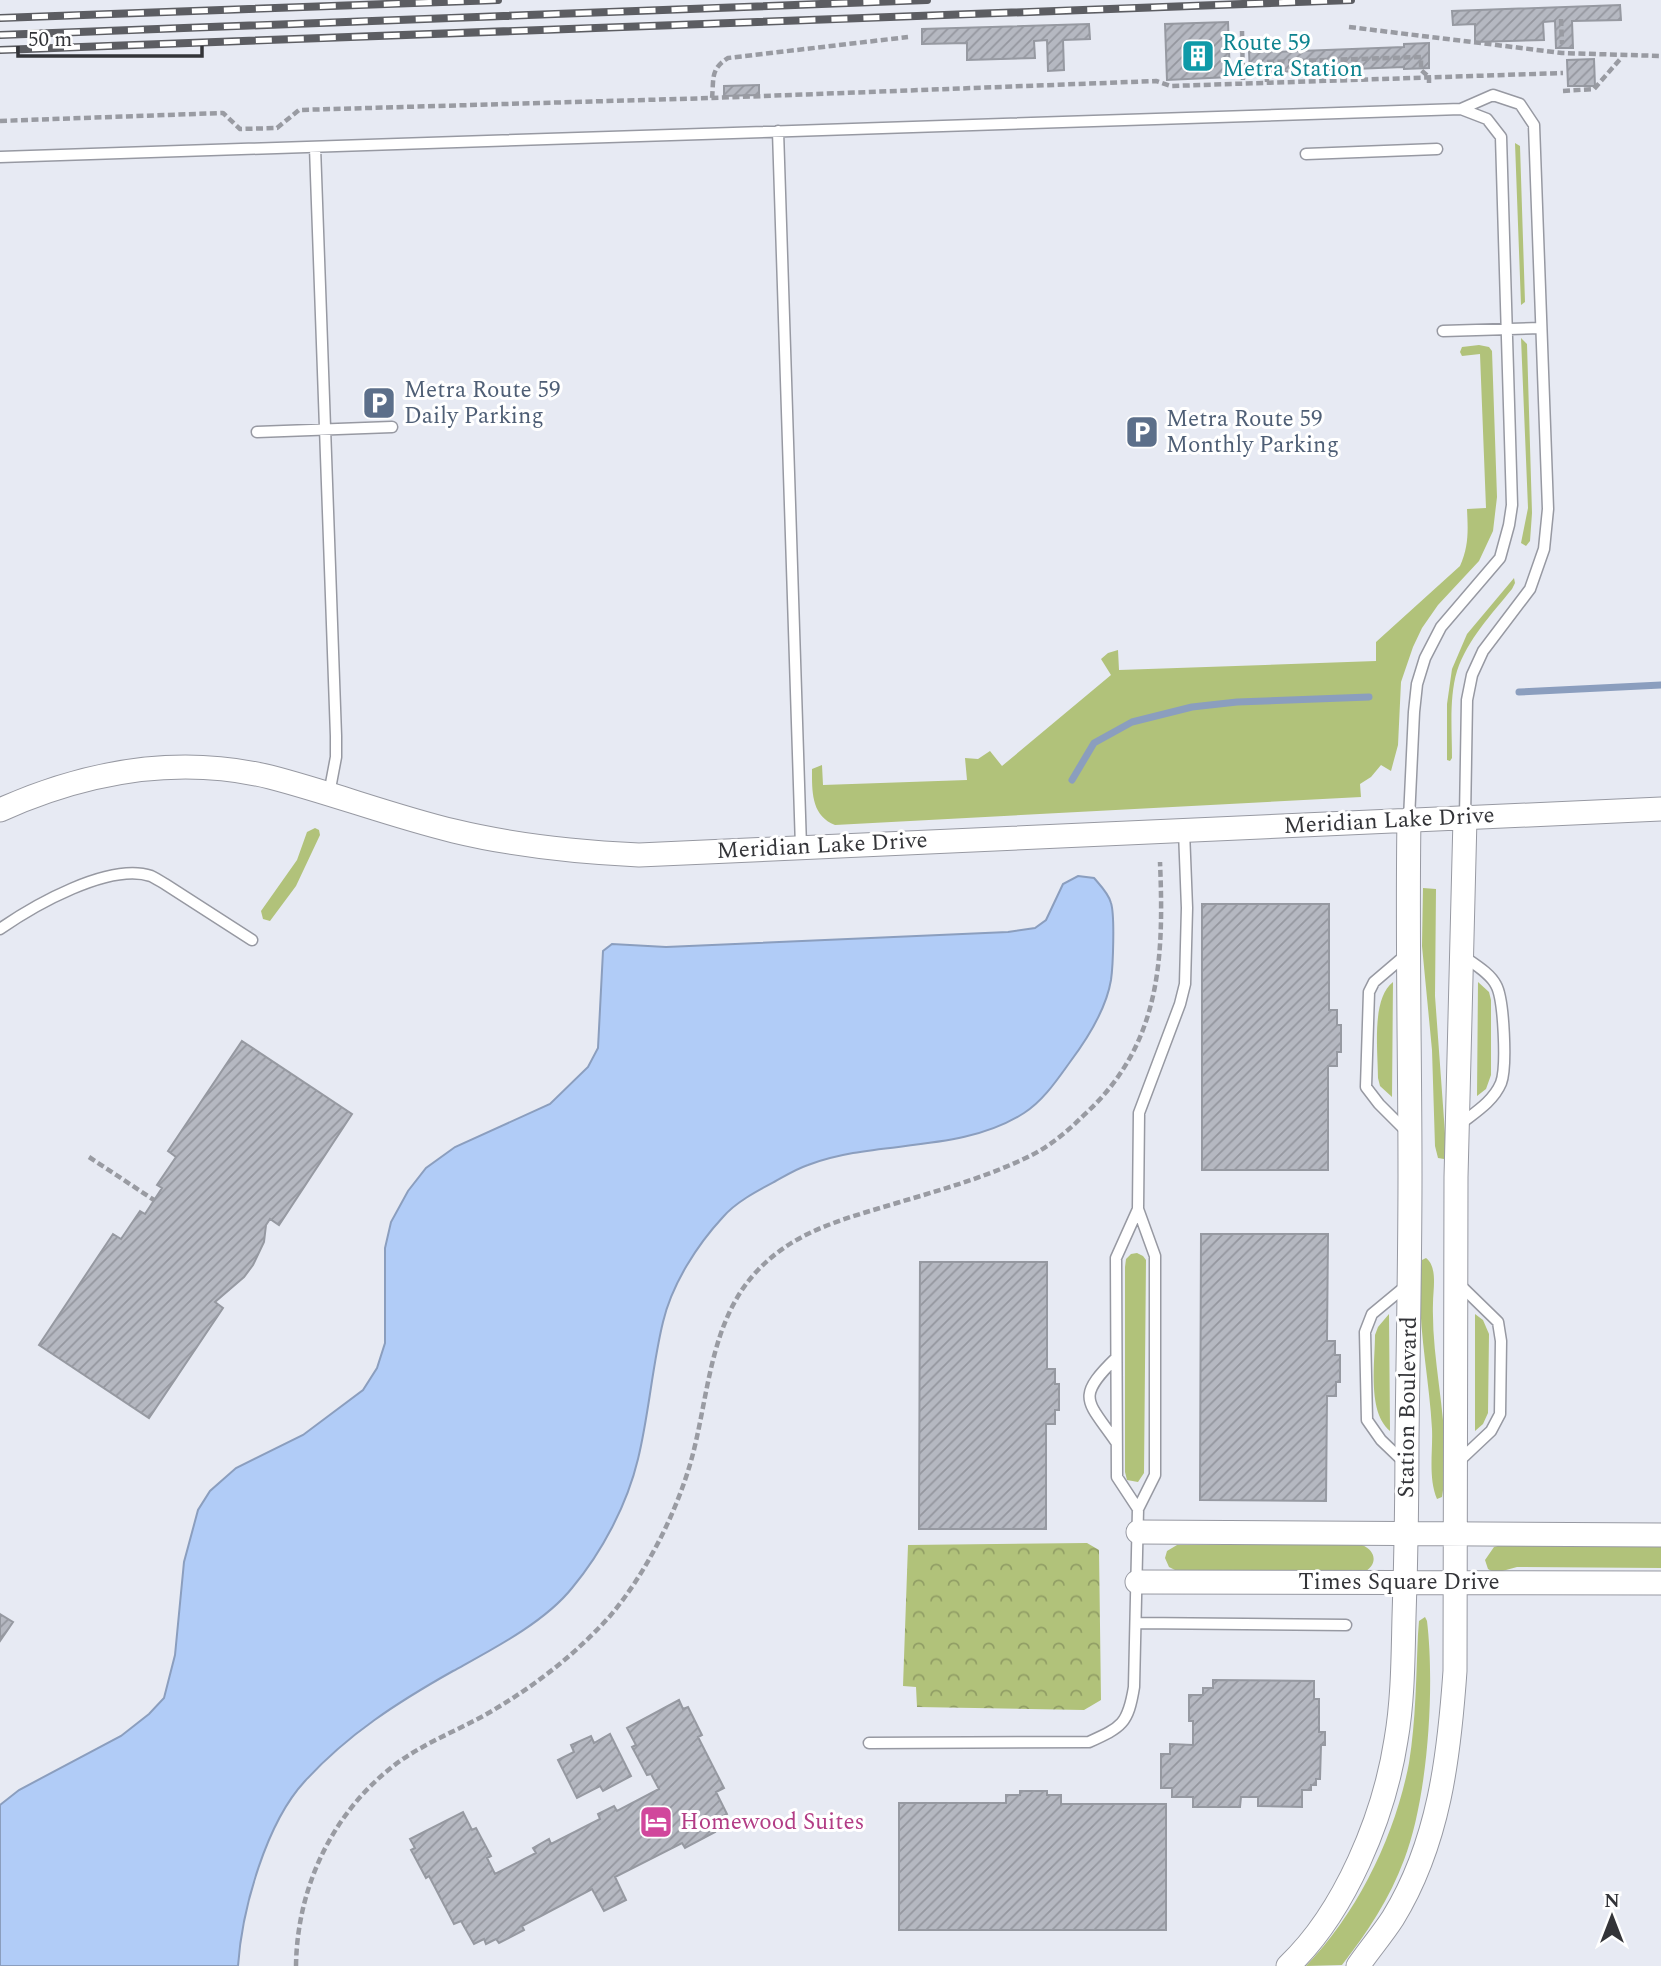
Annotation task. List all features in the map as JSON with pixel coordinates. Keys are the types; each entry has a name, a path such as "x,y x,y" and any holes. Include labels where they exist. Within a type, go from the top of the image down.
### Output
{"street":[{"name":"Meridian Lake Drive","path":"0,810 60,786 92,777 165,767 230,771 268,777 453,831 518,845 639,855 1661,809"},
{"name":"Station Boulevard","path":"1358,1966 1393,1918 1418,1867 1433,1828 1449,1750 1455,1671 1457,1127 1465,818"},
{"name":"Station Boulevard","path":"1288,1966 1332,1909 1359,1864 1379,1813 1396,1741 1404,1658 1407,1465 1409,819"},
{"path":"1138,1521 1406,1532 1661,1535"},
{"name":"Times Square Drive","path":"1137,1582 1661,1583"}],"lane":[{"path":"0,157 1461,109 1493,95 1520,104 1534,125 1548,509 1545,549 1530,589 1483,652 1472,675 1467,700 1465,818"},
{"path":"1409,819 1414,712 1417,684 1425,657 1441,628 1500,558 1510,525 1512,474 1501,137 1487,119 1461,109"},
{"path":"778,131 801,847"},
{"path":"315,146 336,736 329,794"},
{"path":"1306,154 1437,149"},
{"path":"1443,331 1541,328"},
{"path":"257,432 392,427"},
{"path":"869,1743 1089,1742 1116,1730 1130,1712 1134,1687 1138,1521 1155,1475 1155,1256 1138,1209 1139,1113 1185,984 1187,908 1184,831"},
{"path":"0,929 60,894 88,883 135,874 150,876 165,884 252,940"},
{"path":"1408,953 1374,982 1368,992 1366,1087 1409,1134"},
{"path":"1457,1127 1489,1101 1501,1082 1503,1065 1503,1002 1496,983 1462,955"},
{"path":"1138,1209 1116,1258 1117,1477 1138,1521"},
{"path":"1457,1282 1498,1322 1501,1341 1500,1414 1491,1431 1457,1463"},
{"path":"1407,1465 1381,1440 1367,1420 1365,1332 1372,1314 1409,1284"},
{"path":"1116,1358 1095,1379 1089,1396 1091,1408 1116,1443"},
{"path":"1136,1623 1346,1625"}],"path":[{"path":"1561,19 1562,44"},
{"path":"1349,27 1562,53 1661,56"},
{"path":"1242,31 1244,83"},
{"path":"712,98 714,71 718,64 728,58 908,37"},
{"path":"1563,91 1594,89 1622,56"},
{"path":"1267,82 1266,62 1421,57 1421,70 1429,80"},
{"path":"0,121 223,113 240,129 277,128 299,110 1156,82 1171,86 1429,80 1563,73"},
{"path":"296,1966 301,1913 316,1868 345,1814 366,1789 394,1765 422,1747 485,1715 560,1665 612,1613 633,1585 667,1524 690,1463 725,1319 743,1288 759,1269 787,1244 817,1227 994,1171 1033,1155 1064,1134 1099,1102 1128,1063 1146,1024 1156,990 1163,925 1160,862"},
{"path":"89,1157 154,1200"}],"green space":[{"path":"1515,143 1520,146 1525,302 1521,305"},
{"path":"1521,338 1527,344 1532,513 1530,541 1526,546 1521,543 1528,508"},
{"path":"1462,347 1489,347 1492,351 1497,497 1493,531 1479,561 1438,605 1422,628 1401,682 1398,745 1391,771 1381,765 1371,777 1360,784 1361,797 835,825 821,816 814,802 812,769 822,765 823,785 967,780 965,758 978,759 990,751 1002,766 1111,675 1101,659 1118,650 1119,670 1376,661 1376,642 1460,566 1468,531 1467,509 1486,508 1480,354 1462,356 1460,352"},
{"path":"1514,578 1512,589 1474,638 1457,671 1452,703 1452,758 1447,760 1447,704 1452,669 1467,634"},
{"path":"315,828 320,835 296,886 270,921 263,919 261,911 297,860 307,832"},
{"path":"1423,888 1436,889 1435,996 1446,1147 1444,1159 1438,1158 1435,1146 1432,1050 1422,946"},
{"path":"1393,982 1392,1097 1380,1086 1378,1078 1377,1026 1381,1000"},
{"path":"1478,982 1489,992 1491,1000 1491,1075 1486,1089 1477,1096"},
{"path":"1137,1253 1146,1260 1144,1473 1138,1482 1127,1480 1125,1472 1125,1267 1126,1259"},
{"path":"1426,1258 1432,1267 1434,1279 1433,1327 1445,1449 1442,1497 1437,1499 1432,1473 1432,1429 1420,1302 1422,1260"},
{"path":"1389,1314 1390,1431 1378,1412 1374,1386 1375,1335"},
{"path":"1475,1314 1483,1320 1489,1334 1488,1413 1483,1424 1475,1431"},
{"path":"1087,1543 1099,1550 1101,1700 1084,1710 917,1707 916,1687 903,1686 908,1545"},
{"path":"1177,1545 1362,1545 1371,1551 1374,1559 1371,1567 1362,1573 1177,1571 1169,1567 1165,1558 1167,1551"},
{"path":"1661,1546 1661,1568 1517,1567 1495,1573 1488,1569 1485,1560 1494,1547"},
{"path":"1425,1617 1430,1677 1428,1742 1419,1806 1404,1860 1377,1915 1342,1965 1306,1966 1325,1945 1358,1897 1372,1872 1394,1818 1409,1763 1419,1621"}],"water":[{"path":"1078,876 1094,878 1110,900 1113,929 1111,980 1095,1023 1055,1083 1031,1108 999,1126 945,1141 861,1152 808,1165 754,1193 723,1217 687,1266 667,1308 633,1476 620,1511 593,1559 572,1588 547,1613 516,1635 374,1720 339,1748 305,1781 279,1820 258,1868 240,1943 238,1966 0,1966 0,1805 19,1790 121,1736 164,1698 175,1655 184,1562 198,1510 210,1491 236,1468 303,1435 363,1390 377,1368 385,1343 385,1248 391,1222 408,1191 426,1168 455,1147 550,1104 588,1067 598,1048 603,951 612,944 666,947 1008,932 1035,928 1046,920 1063,884"}],"building":[{"path":"1620,5 1621,20 1572,21 1573,48 1556,48 1555,21 1543,22 1544,40 1475,42 1475,24 1453,25 1452,11"},
{"name":"Route 59 Metra Station","path":"1228,22 1230,77 1167,80 1165,24"},
{"path":"1089,24 1090,39 1063,40 1064,70 1048,71 1047,40 1034,41 1035,58 967,60 967,43 922,44 922,29"},
{"path":"1429,43 1429,68 1250,75 1249,51 1404,47 1404,44"},
{"path":"1594,59 1595,86 1568,86 1567,60"},
{"path":"759,85 759,95 724,96 724,86"},
{"path":"1202,904 1329,904 1329,1010 1337,1010 1337,1025 1341,1025 1341,1052 1337,1052 1337,1066 1328,1066 1328,1170 1202,1170"},
{"path":"242,1041 352,1114 279,1225 270,1219 266,1225 264,1242 253,1265 244,1277 215,1302 223,1308 149,1418 39,1345 113,1234 121,1239 140,1211 145,1214 162,1188 157,1185 176,1157 168,1151"},
{"path":"1201,1234 1328,1234 1327,1341 1335,1341 1335,1355 1340,1355 1340,1382 1336,1382 1336,1396 1327,1396 1326,1501 1200,1500"},
{"path":"920,1262 1047,1262 1047,1369 1055,1369 1055,1384 1059,1384 1059,1410 1055,1410 1055,1424 1046,1424 1046,1529 919,1529"},
{"path":"0,1614 13,1622 0,1641"},
{"path":"1213,1680 1314,1681 1314,1699 1319,1699 1319,1732 1325,1732 1325,1745 1321,1745 1320,1779 1316,1779 1316,1785 1311,1785 1311,1790 1302,1790 1302,1807 1258,1806 1258,1797 1241,1797 1240,1807 1193,1807 1193,1797 1172,1797 1172,1788 1161,1788 1161,1754 1170,1754 1170,1744 1193,1745 1189,1695 1203,1695 1203,1688 1213,1688"},
{"name":"Homewood Suites","path":"679,1700 683,1709 688,1707 702,1735 698,1737 724,1788 716,1792 727,1814 717,1819 720,1825 713,1828 715,1832 685,1848 682,1843 615,1877 626,1900 604,1911 592,1889 522,1926 524,1930 499,1943 496,1939 486,1944 484,1939 474,1944 461,1921 454,1924 429,1876 426,1878 411,1850 415,1848 410,1839 463,1812 472,1830 476,1828 491,1856 487,1858 495,1874 536,1853 533,1848 549,1839 551,1844 600,1819 598,1814 614,1806 617,1811 659,1789 651,1774 647,1775 632,1747 636,1745 627,1728"},
{"path":"610,1734 631,1776 603,1791 600,1786 577,1798 558,1760 574,1752 571,1745 591,1736 594,1743"},
{"path":"1020,1791 1047,1791 1047,1795 1061,1795 1061,1804 1166,1804 1166,1930 899,1930 899,1803 1006,1803 1006,1795 1020,1795"}],"waterway":[{"path":"1519,692 1661,685"},
{"path":"1072,780 1094,743 1132,722 1192,707 1237,702 1369,697"}],"railway":[{"path":"0,18 498,0"},
{"path":"0,35 927,0"},
{"path":"0,50 1351,0"}],"place":[{"name":"Route 59 Metra Station","path":"1198,56"},
{"name":"Metra Route 59 Daily Parking","path":"379,403"},
{"name":"Metra Route 59 Monthly Parking","path":"1142,432"},
{"name":"Homewood Suites","path":"656,1822"}]}
